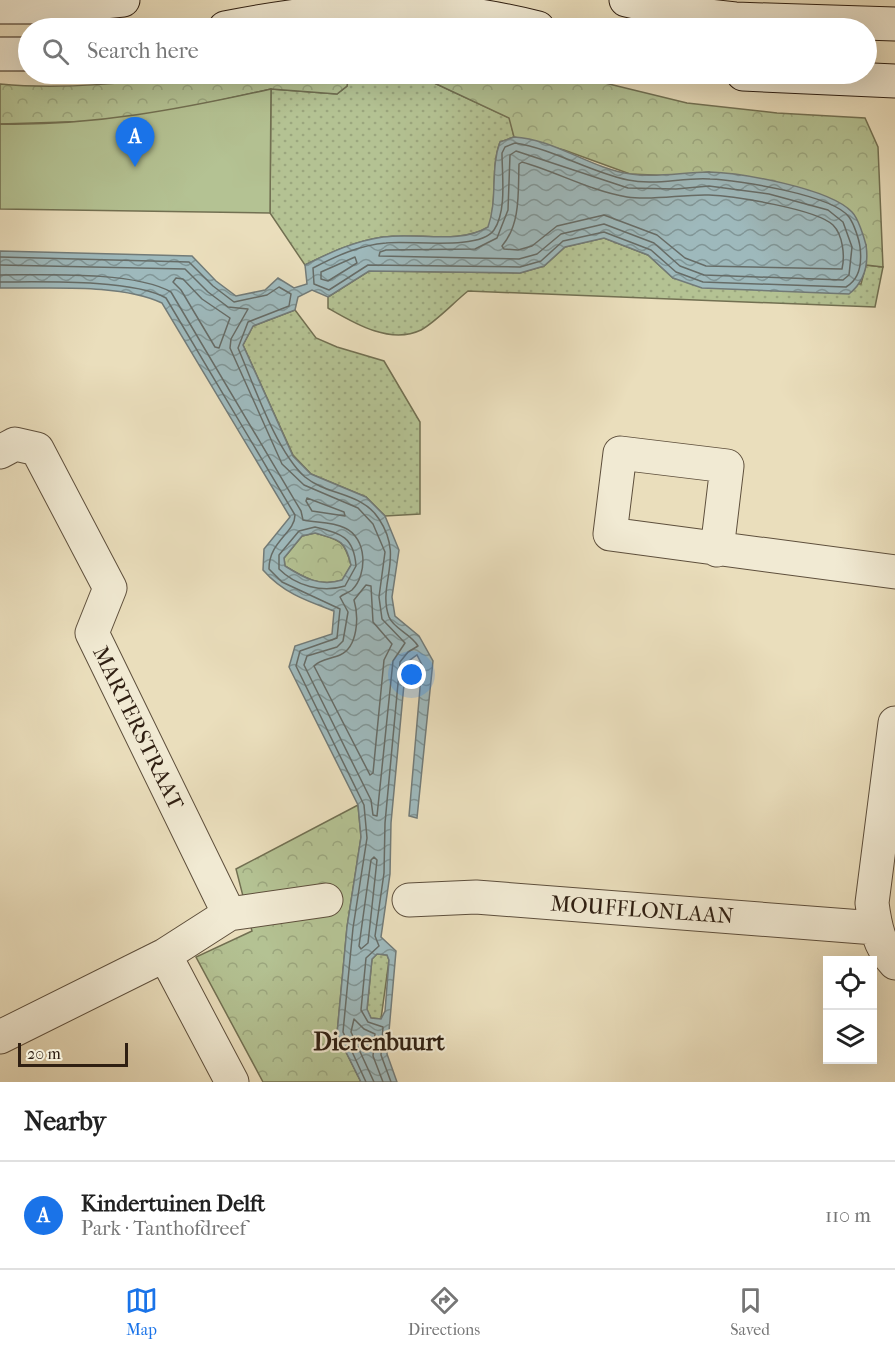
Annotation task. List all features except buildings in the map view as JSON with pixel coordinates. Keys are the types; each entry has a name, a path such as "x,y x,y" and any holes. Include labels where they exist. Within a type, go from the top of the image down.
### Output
{"street":[{"path":"0,7 54,7 123,0"},
{"path":"626,0 683,13 726,18"},
{"path":"278,18 336,7 387,4 452,5 501,18"},
{"path":"877,23 895,24"},
{"path":"0,54 18,54"},
{"path":"877,80 895,81"},
{"name":"MARTERSTRAAT","path":"0,452 15,444 37,448 110,588 92,633 229,914"},
{"path":"717,550 895,572"},
{"path":"895,723 872,903 875,928 884,951 895,963"},
{"name":"MOUFFLONLAAN","path":"409,900 476,897 875,928"},
{"path":"0,1037 165,956 229,914 326,900"},
{"path":"165,956 232,1082"}],"green space":[{"path":"0,84 347,84 337,94 271,89 168,112 98,121 0,124"},
{"path":"347,84 437,84 510,118 514,137 500,142 497,152 492,216 489,227 451,237 396,236 363,241 305,265 270,213 271,89 337,94"},
{"path":"436,84 609,84 687,103 777,113 865,118 878,147 883,267 866,265 866,245 709,172 676,176 630,174 564,150 514,137 509,118"},
{"path":"271,89 270,213 0,209 0,124 69,122 137,115"},
{"path":"604,238 648,255 673,278 861,284 866,265 883,267 875,307 468,291 421,330 397,335 385,334 361,326 328,308 328,297 369,271 520,273 544,266 565,247"},
{"path":"295,310 316,338 384,361 420,422 420,514 385,516 366,497 311,474 293,455 243,345 253,326"},
{"path":"315,533 335,539 346,550 351,565 343,580 320,582 285,566 284,558 302,536"},
{"path":"358,805 361,837 347,927 337,1034 361,1082 263,1082 196,957 252,931 236,869"},
{"path":"377,954 387,955 389,960 381,1019 371,1018 367,1010 372,959"}],"water":[{"path":"514,137 529,139 616,171 631,174 724,173 784,183 805,189 841,203 852,212 866,245 866,266 862,278 849,294 702,288 673,278 648,255 604,238 565,247 544,266 520,273 369,271 328,297 312,290 298,297 295,310 253,326 243,345 293,456 311,474 366,497 385,516 399,550 392,597 395,616 419,636 433,661 417,818 409,816 422,665 417,655 406,663 391,823 390,874 381,937 396,951 387,1054 397,1082 361,1082 337,1034 347,927 361,837 358,805 289,667 295,646 332,634 334,611 287,590 263,570 264,549 290,517 162,303 126,292 105,290 0,288 0,251 192,256 216,281 236,296 265,290 278,278 294,288 307,284 305,265 353,244 396,236 451,237 488,227 493,206 495,163 500,142","holes":["315,533 335,539 346,550 351,565 342,580 319,582 285,566 284,558 302,536","377,954 387,955 389,960 385,1011 381,1019 371,1018 367,1009 372,959"]}],"place":[{"name":"Kindertuinen Delft","path":"135,167"}],"district":[{"name":"Dierenbuurt","path":"379,1042"}]}
